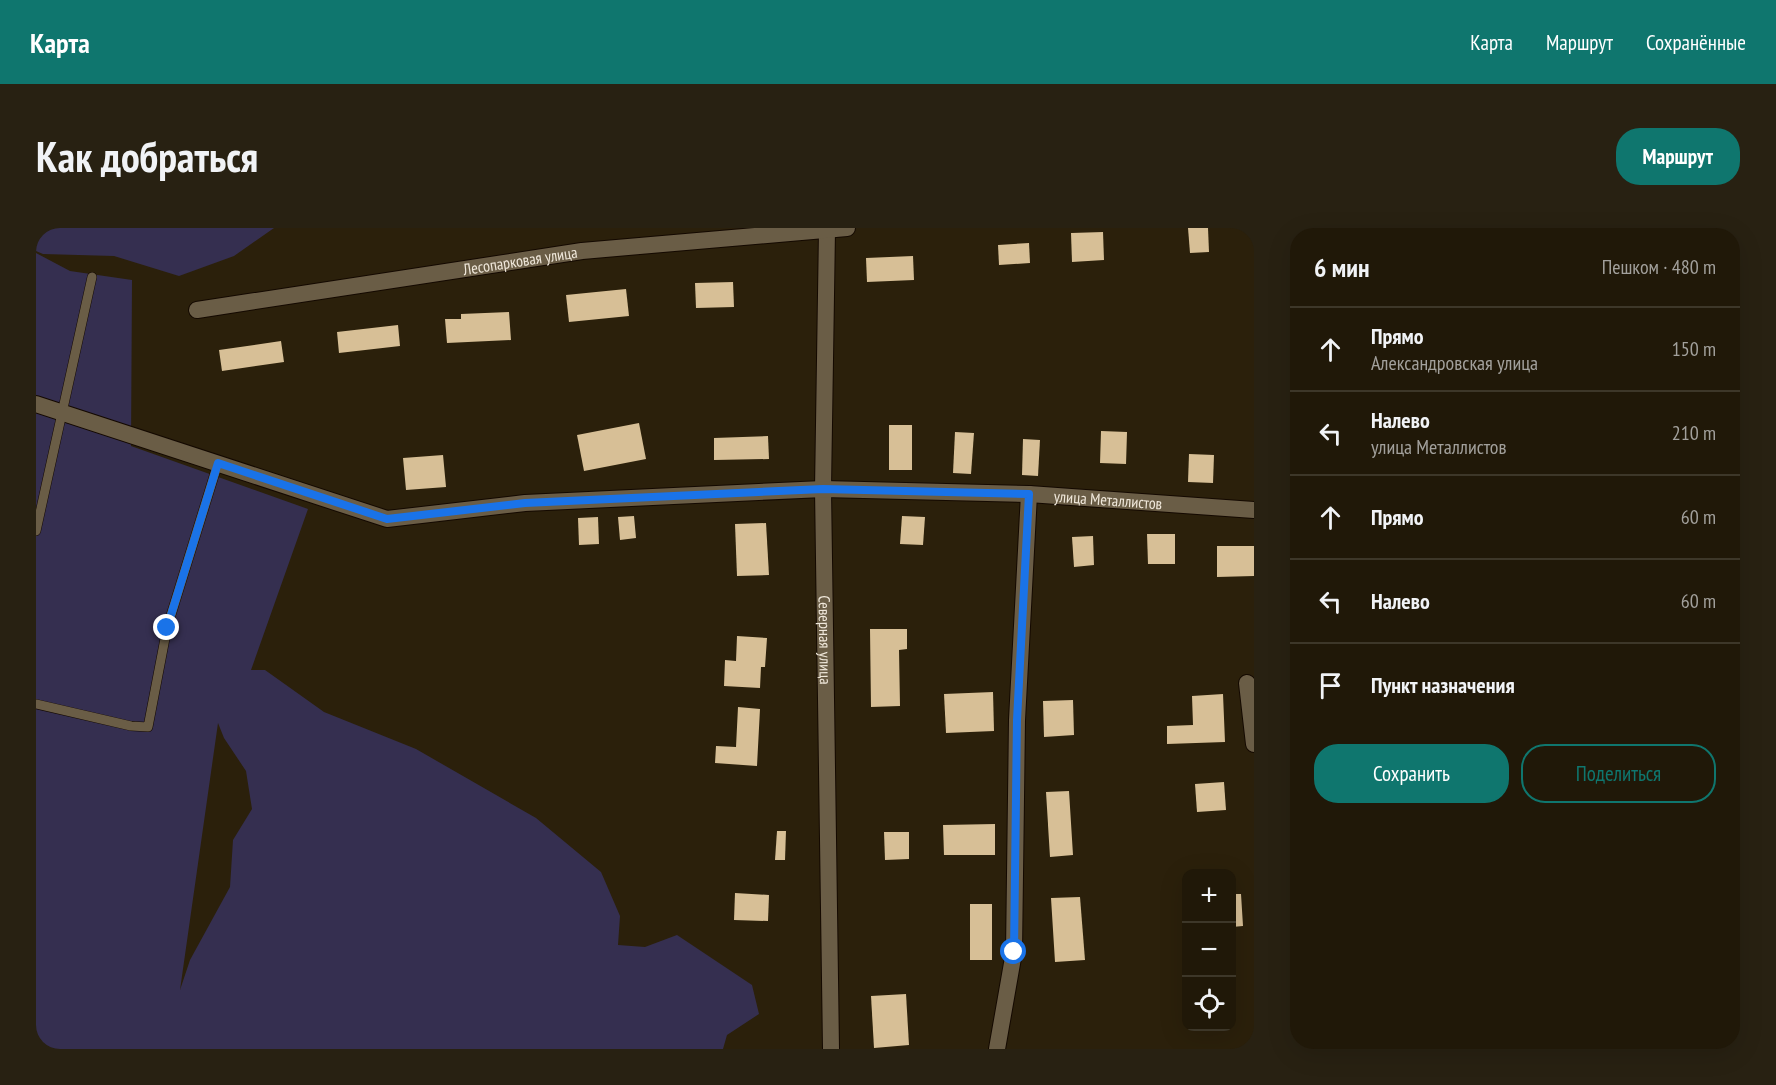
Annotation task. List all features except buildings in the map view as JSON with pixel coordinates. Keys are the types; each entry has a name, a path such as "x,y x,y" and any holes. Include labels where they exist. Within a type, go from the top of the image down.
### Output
{"street":[{"name":"Лесопарковая улица","path":"196,310 582,251 847,228"},
{"name":"Северная улица","path":"827,230 823,489 831,1049"},
{"path":"36,404 218,463"},
{"name":"улица Металлистов","path":"218,463 387,519 525,503 823,489 1029,494 1254,510"},
{"path":"997,1049 1014,952 1017,720 1029,494"},
{"path":"1247,683 1254,744"}],"lane":[{"path":"36,531 60,412 92,277"},
{"path":"36,704 131,726 148,727 167,628 218,463"}],"shaded area":[{"path":"36,228 274,228 234,256 179,276 114,256 43,254 36,251"},
{"path":"36,253 70,271 132,280 131,446 308,509 251,670 265,670 324,712 416,749 536,818 601,872 620,916 618,945 645,947 677,935 752,985 759,1014 727,1035 723,1049 36,1049","holes":["218,723 224,738 246,771 252,809 233,840 230,887 190,960 180,990"]}],"route":[{"path":"167,628 218,463 387,519 525,503 823,489 1029,494 1017,720 1014,952"}]}
